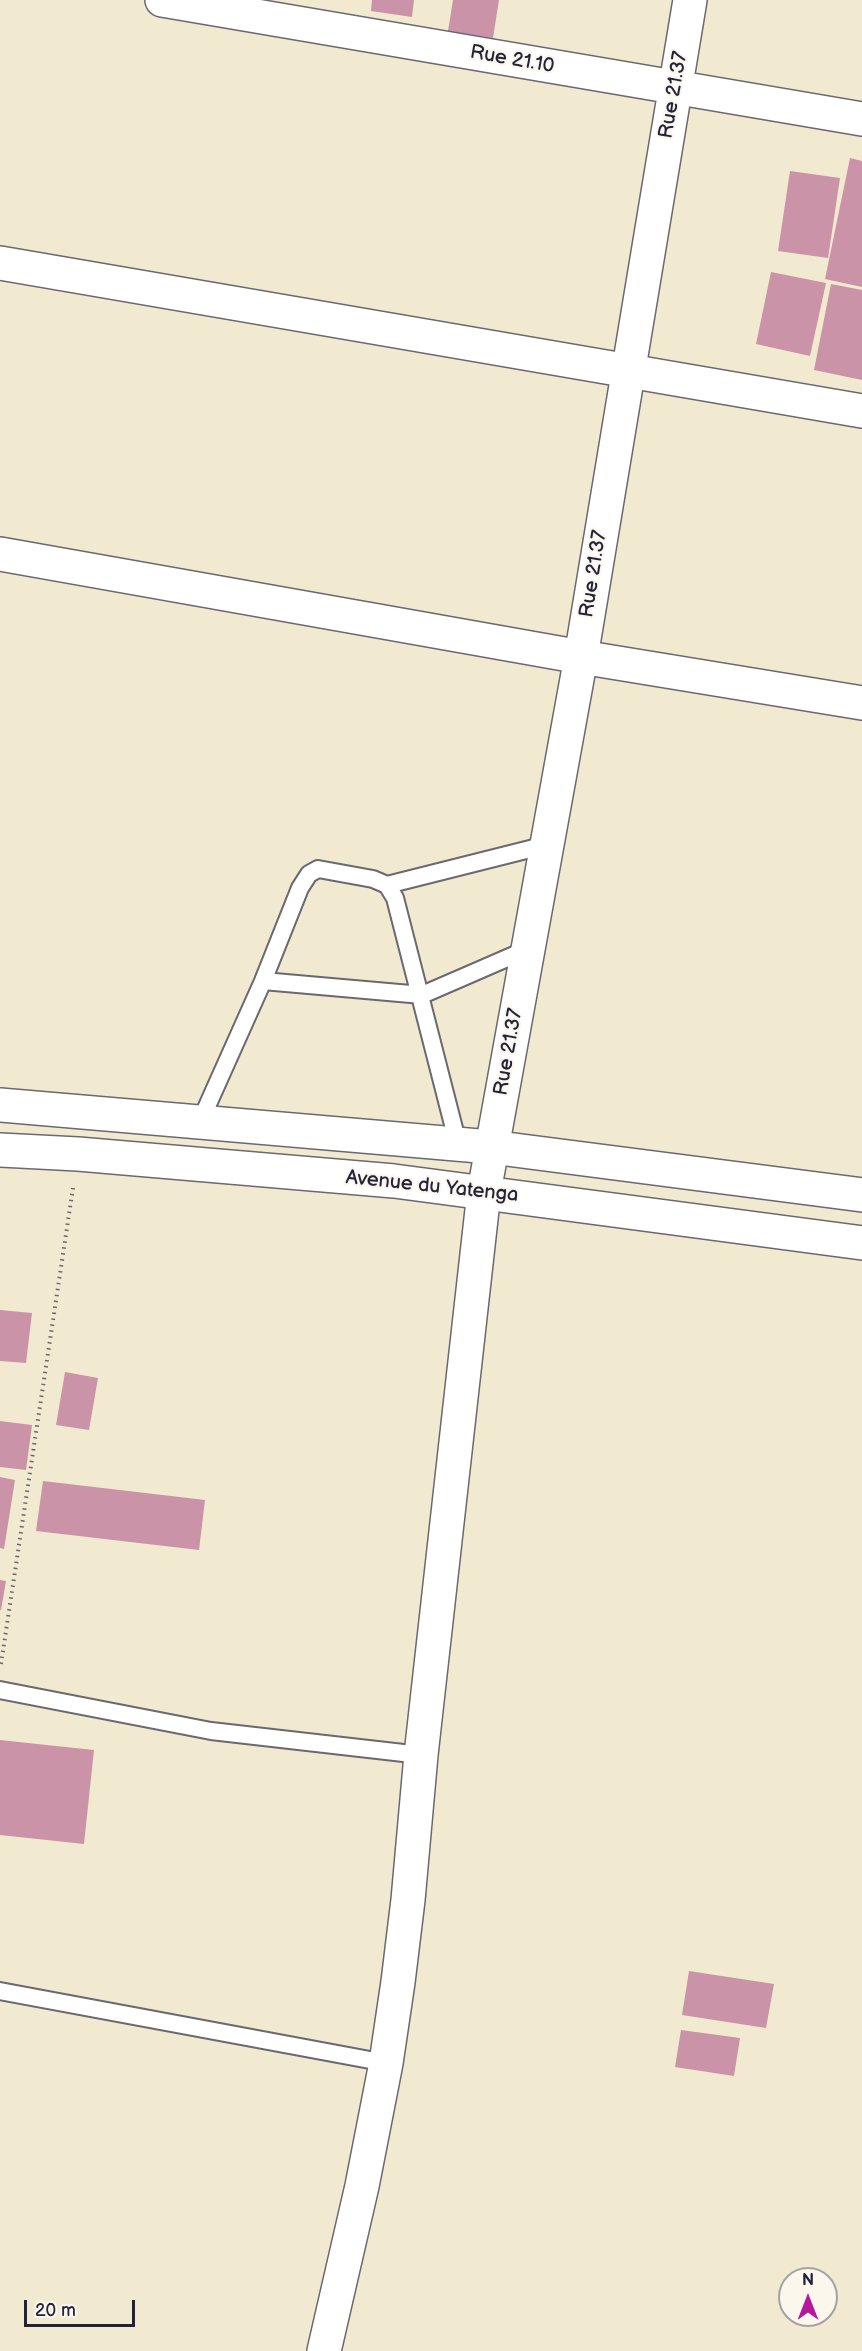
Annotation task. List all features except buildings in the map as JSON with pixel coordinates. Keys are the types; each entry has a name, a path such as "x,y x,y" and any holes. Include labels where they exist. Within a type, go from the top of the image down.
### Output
{"street":[{"name":"Rue 21.10","path":"162,0 862,119"},
{"name":"Rue 21.37","path":"324,2351 362,2186 386,2063 408,1900 421,1755 484,1192 491,1147 581,657 690,0"},
{"path":"0,263 862,411"},
{"path":"0,554 581,657 862,703"},
{"path":"0,1105 491,1147 862,1195"},
{"name":"Avenue du Yatenga","path":"0,1150 78,1154 394,1181 862,1243"}],"lane":[{"path":"387,885 546,845"},
{"path":"200,1122 263,981 300,888 309,874 318,869 373,879 387,885 395,898 422,996 458,1144"},
{"path":"263,981 422,996 528,949"},
{"path":"0,1690 211,1731 421,1755"},
{"path":"0,1990 386,2063"}],"path":[{"path":"0,1671 78,1154"}]}
